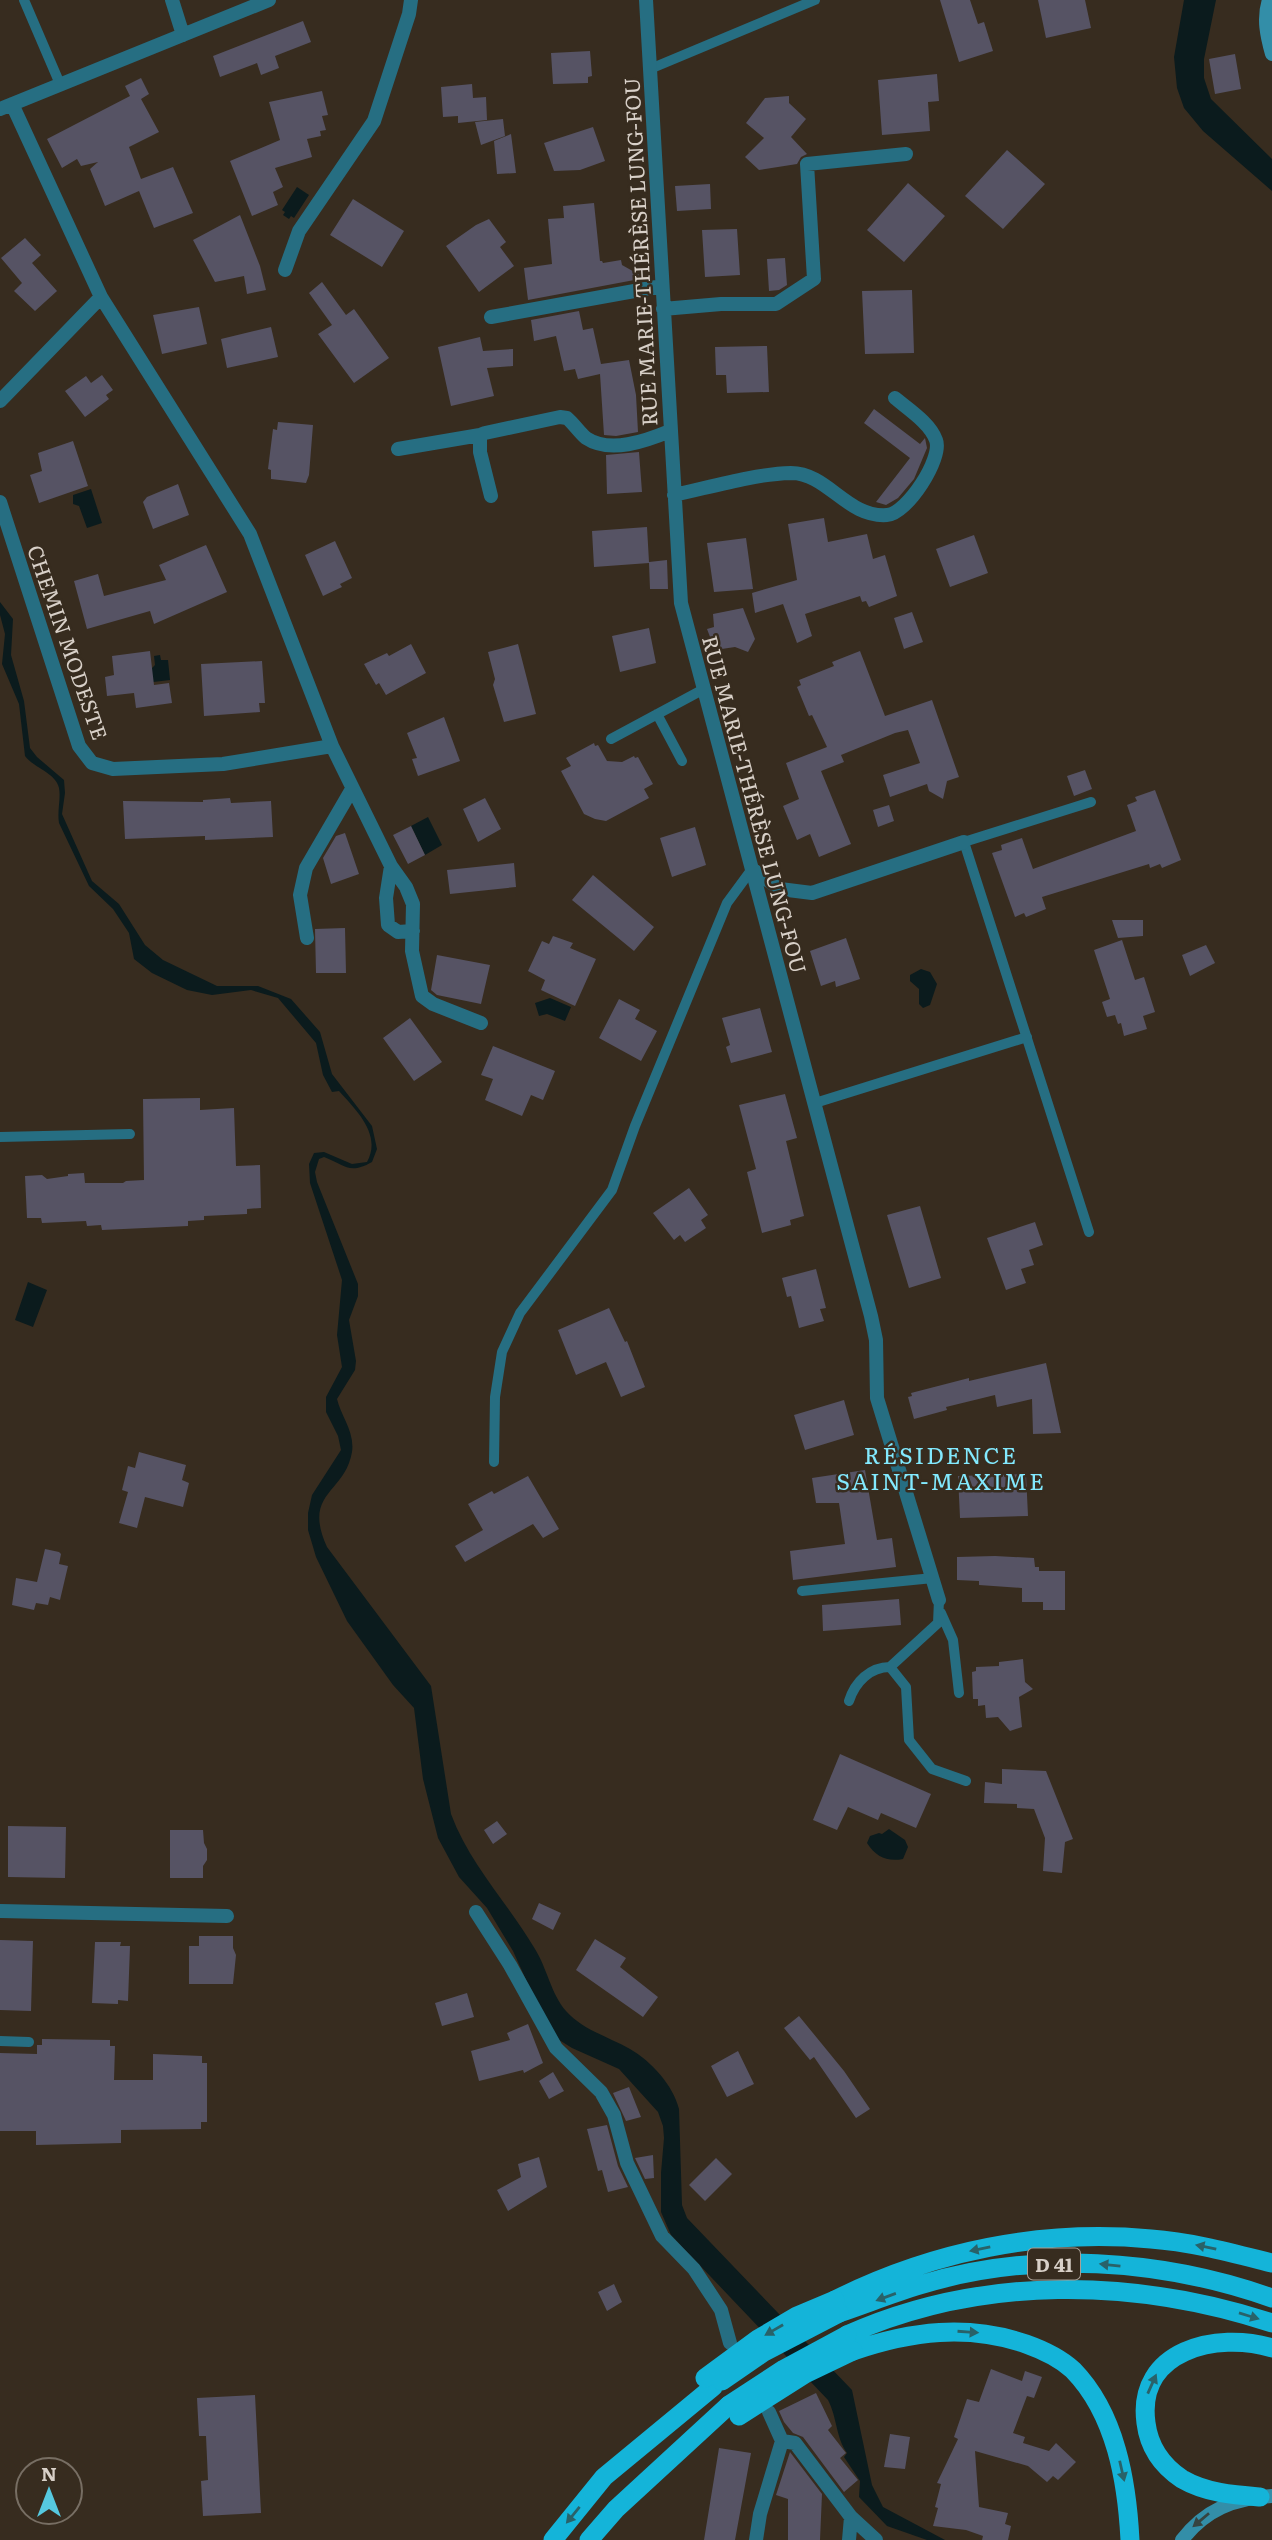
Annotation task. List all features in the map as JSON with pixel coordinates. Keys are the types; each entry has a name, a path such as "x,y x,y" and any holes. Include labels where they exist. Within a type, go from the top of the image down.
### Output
{"highway":[{"path":"837,2306 872,2281 924,2263 1009,2243 1060,2237 1153,2239 1202,2246 1272,2263"},
{"name":"D 41","path":"553,2540 604,2477 709,2383 764,2353 837,2306 959,2275 1053,2264 1098,2264 1164,2270 1272,2298"},
{"name":"D 41","path":"589,2540 654,2472 784,2369 850,2343 876,2322 942,2304 1039,2290 1104,2289 1170,2297 1272,2323"},
{"path":"850,2343 963,2331 1013,2340 1054,2356 1072,2369 1083,2383 1113,2436 1129,2507 1130,2540"},
{"path":"1266,2496 1207,2490 1183,2479 1161,2462 1147,2434 1144,2413 1148,2389 1157,2373 1171,2358 1186,2350 1205,2344 1231,2341 1272,2347"}],"main road":[{"path":"1269,0 1266,8 1267,34 1272,54"},
{"path":"1182,2540 1209,2512 1226,2505 1266,2496"}],"street":[{"path":"172,0 183,35"},
{"path":"269,0 6,106 101,296 250,534 332,746 391,866 406,887 413,904 412,951 422,996 433,1004 481,1023"},
{"path":"285,270 299,231 374,121 409,14 411,0"},
{"name":"RUE MARIE-THÉRÈSE LUNG-FOU","path":"646,0 681,603 871,1316 876,1340 877,1398 940,1606"},
{"path":"663,309 721,304 776,304 814,278 807,164 906,154"},
{"path":"491,317 662,286"},
{"path":"0,401 101,296"},
{"path":"674,495 774,475 809,475 852,507 876,514 896,513 909,501 933,462 938,453 938,443 930,429 895,398"},
{"path":"398,449 480,436 560,417 567,418 582,435 602,445 637,443 670,431"},
{"path":"480,436 478,444 491,496"},
{"name":"CHEMIN MODESTE","path":"0,502 79,746 92,763 113,769 223,764 332,746"},
{"path":"307,938 300,895 306,868 352,789"},
{"path":"752,869 780,889 812,894 964,842"},
{"path":"391,866 386,898 388,925 398,932 413,931"},
{"path":"0,1910 227,1916"},
{"path":"476,1912 510,1965 556,2048 601,2092 614,2115 627,2163 662,2236 694,2269 721,2310 730,2343"},
{"path":"756,2540 760,2514 782,2441 769,2412"},
{"path":"782,2441 794,2443 851,2517 876,2540"},
{"path":"849,2540 851,2517"}],"lane":[{"path":"24,0 60,84"},
{"path":"650,69 815,0"},
{"path":"611,739 704,689"},
{"path":"657,714 682,761"},
{"path":"1089,1232 964,842 1091,802"},
{"path":"494,1462 495,1397 502,1352 520,1313 612,1190 635,1126 727,903 752,869"},
{"path":"815,1103 1027,1037"},
{"path":"0,1137 130,1134"},
{"path":"802,1591 933,1578"},
{"path":"849,1701 853,1687 876,1667 890,1667 938,1623 940,1606"},
{"path":"940,1606 953,1640 959,1693"},
{"path":"890,1667 906,1687 909,1740 932,1769 966,1781"},
{"path":"0,2041 29,2042"}],"shaded area":[{"path":"1184,0 1216,0 1204,59 1204,78 1211,99 1272,159 1272,191 1203,131 1184,108 1177,88 1174,57"},
{"path":"297,187 309,195 294,218 291,216 289,219 283,215 285,212 282,210"},
{"path":"91,489 102,523 87,528 79,506 73,504 73,495"},
{"path":"0,602 13,619 11,655 24,701 30,748 64,780 62,814 92,881 119,904 145,945 163,960 217,986 258,986 291,999 320,1032 332,1074 372,1126 377,1149 372,1162 352,1168 324,1157 319,1159 315,1172 358,1284 358,1296 349,1320 355,1370 337,1399 350,1431 352,1452 348,1466 322,1504 319,1515 327,1547 431,1686 451,1814 459,1833 535,1949 566,2011 588,2028 638,2054 653,2067 672,2091 679,2109 682,2205 687,2218 852,2390 872,2485 883,2507 945,2540 927,2540 887,2526 859,2497 860,2481 844,2457 847,2453 828,2400 671,2235 661,2212 664,2138 658,2112 619,2069 556,2038 513,1951 487,1908 459,1877 438,1838 423,1779 414,1708 393,1685 347,1621 316,1557 308,1530 312,1495 341,1450 338,1436 326,1412 326,1397 342,1367 337,1335 342,1280 310,1183 309,1164 314,1153 324,1152 352,1164 367,1162 371,1152 369,1133 360,1115 339,1091 332,1092 323,1075 316,1043 278,998 251,990 212,995 187,990 152,973 134,959 129,933 113,909 89,886 59,823 57,783 25,756 19,704 2,664 5,634"},
{"path":"160,655 161,660 168,660 170,680 145,683 144,676 155,665 154,656"},
{"path":"428,817 442,845 425,855 411,826"},
{"path":"921,969 930,972 937,984 930,1005 923,1008 919,1004 919,989 910,981 910,975"},
{"path":"550,998 571,1007 565,1021 547,1014 539,1016 535,1003"},
{"path":"28,1282 47,1290 33,1327 15,1320"},
{"path":"889,1829 905,1840 908,1847 903,1859 882,1857 867,1843 870,1836 882,1834"}],"building":[{"path":"940,0 970,0 978,24 984,22 993,51 959,62"},
{"path":"1038,0 1085,0 1091,28 1046,38"},
{"path":"303,21 311,42 275,56 279,68 261,75 257,63 220,77 213,56"},
{"path":"590,51 592,76 588,77 588,83 553,84 551,53"},
{"path":"1235,54 1241,89 1215,94 1209,59"},
{"path":"937,74 939,101 928,102 930,131 882,135 878,80"},
{"path":"141,78 149,94 141,99 159,132 129,147 141,179 173,167 193,213 154,228 139,191 105,206 90,169 98,162 81,166 77,159 62,168 47,139 130,96 125,86"},
{"path":"472,84 473,98 486,97 487,120 458,123 458,116 443,117 441,87"},
{"path":"322,91 328,115 322,116 326,130 320,131 321,136 307,139 312,157 275,168 283,187 273,192 278,205 252,216 230,161 280,140 269,102"},
{"path":"789,96 789,103 806,119 791,137 807,154 801,157 797,164 759,170 745,157 764,138 746,123 765,98"},
{"path":"503,119 505,136 481,145 475,122"},
{"path":"593,127 605,161 580,170 554,171 544,143"},
{"path":"511,134 516,173 497,174 494,141"},
{"path":"1007,150 1045,184 1003,229 965,196"},
{"path":"908,183 945,216 904,262 867,230"},
{"path":"710,184 711,209 677,211 675,186"},
{"path":"353,199 404,231 382,267 330,235"},
{"path":"594,203 600,261 603,263 621,260 622,265 645,278 528,300 524,268 552,264 548,219 564,218 563,206"},
{"path":"240,215 260,266 266,290 247,294 244,276 215,282 193,240"},
{"path":"489,219 506,242 500,247 514,266 479,292 446,246"},
{"path":"737,229 740,275 705,277 702,230"},
{"path":"25,238 41,255 32,263 57,291 35,311 14,291 22,283 1,258"},
{"path":"785,258 787,285 779,290 769,291 767,259"},
{"path":"322,282 346,315 354,309 389,358 354,383 318,334 332,325 309,293"},
{"path":"912,290 914,353 865,354 862,291"},
{"path":"199,307 207,344 162,354 153,315"},
{"path":"579,311 583,330 593,328 601,364 629,360 636,395 638,432 604,435 600,374 578,379 575,369 564,371 556,336 534,341 531,320"},
{"path":"271,327 278,357 227,368 221,339"},
{"path":"480,337 483,351 513,349 513,366 487,368 494,396 451,406 438,347"},
{"path":"767,346 769,392 727,393 726,375 716,375 715,347"},
{"path":"102,375 113,390 106,395 109,399 85,417 65,391 86,376 91,383"},
{"path":"874,409 920,444 925,438 927,448 914,479 898,498 886,505 876,502 910,458 864,423"},
{"path":"278,422 313,425 306,483 271,479 271,470 268,469 273,429 277,430"},
{"path":"73,441 88,486 39,503 30,475 42,471 38,453"},
{"path":"639,452 642,492 607,494 606,455"},
{"path":"178,484 189,515 153,529 143,502 147,497"},
{"path":"824,518 828,542 867,534 873,559 885,555 897,596 869,607 866,601 862,602 860,596 805,614 812,636 797,643 783,604 755,613 752,593 797,580 788,524"},
{"path":"647,527 649,562 667,560 668,589 650,589 649,563 594,567 592,531"},
{"path":"974,535 988,573 950,587 936,549"},
{"path":"746,538 753,589 714,592 707,543"},
{"path":"335,541 352,578 340,584 342,587 323,596 305,555"},
{"path":"206,545 227,592 154,624 150,611 87,629 74,581 98,574 104,596 166,580 159,565"},
{"path":"743,608 755,639 748,652 735,647 715,650 707,629 714,627 713,614"},
{"path":"912,612 923,642 904,649 894,618"},
{"path":"649,628 656,663 620,672 612,636"},
{"path":"411,644 426,673 386,695 379,683 376,685 364,664 387,653 389,656"},
{"path":"518,644 536,714 504,722 493,685 495,679 488,652"},
{"path":"150,651 154,685 169,683 172,703 136,708 134,693 107,696 105,677 114,675 112,656"},
{"path":"860,651 885,716 932,700 959,777 947,781 943,799 929,791 927,784 890,797 883,775 920,763 908,730 841,755 844,762 821,771 851,844 819,857 810,834 797,840 783,806 799,799 786,763 827,747 812,715 809,716 797,687 801,685 799,680 834,666 832,662"},
{"path":"262,661 265,703 259,703 260,712 204,716 201,664"},
{"path":"444,717 460,761 418,776 412,759 417,758 407,733"},
{"path":"594,743 607,761 622,762 634,756 638,757 653,784 644,789 649,798 606,821 584,814 561,771 571,766 566,758"},
{"path":"1085,770 1092,789 1074,796 1067,776"},
{"path":"1155,790 1181,860 1162,868 1160,864 1150,868 1149,864 1042,897 1046,909 1026,917 1024,913 1015,917 992,853 1002,850 1001,845 1022,838 1033,869 1136,831 1127,805 1137,801 1135,797"},
{"path":"230,798 231,803 271,801 273,837 125,839 123,801 203,802"},
{"path":"485,798 501,829 478,842 463,809"},
{"path":"889,805 894,821 878,827 873,810"},
{"path":"411,826 425,855 408,864 393,835"},
{"path":"695,827 706,865 672,877 660,838"},
{"path":"345,833 359,874 331,884 323,858 336,836"},
{"path":"514,863 516,887 450,894 447,870"},
{"path":"593,875 654,927 634,951 572,900"},
{"path":"1112,920 1143,920 1143,936 1118,938"},
{"path":"345,928 346,973 316,973 315,929"},
{"path":"553,936 573,943 570,948 596,959 575,1006 541,990 545,980 528,971 542,941 549,944"},
{"path":"846,938 860,979 836,987 835,981 821,986 810,951"},
{"path":"1122,940 1135,980 1144,977 1155,1012 1143,1016 1147,1029 1124,1036 1121,1023 1118,1024 1115,1015 1107,1017 1102,1002 1110,999 1094,950"},
{"path":"1206,945 1215,963 1190,976 1182,955"},
{"path":"437,955 490,965 481,1004 437,995 431,990"},
{"path":"619,999 640,1010 635,1019 657,1031 641,1061 599,1038"},
{"path":"760,1008 772,1052 731,1063 726,1047 730,1045 722,1018"},
{"path":"410,1018 442,1062 414,1081 383,1038"},
{"path":"493,1046 555,1071 543,1100 531,1095 522,1116 485,1100 493,1079 481,1075"},
{"path":"785,1094 797,1138 786,1141 804,1216 790,1220 791,1225 762,1233 747,1172 756,1169 739,1105"},
{"path":"200,1098 200,1110 234,1108 236,1166 260,1165 261,1208 247,1209 247,1214 204,1216 204,1220 188,1221 188,1226 102,1230 101,1225 87,1226 86,1221 42,1223 41,1218 27,1218 25,1176 42,1175 47,1179 84,1173 85,1183 144,1180 143,1099"},
{"path":"689,1188 708,1215 701,1220 706,1228 685,1242 680,1235 674,1240 653,1213"},
{"path":"920,1206 941,1278 909,1288 887,1215"},
{"path":"1035,1222 1043,1245 1029,1250 1034,1265 1021,1269 1026,1283 1006,1290 987,1238"},
{"path":"816,1269 826,1308 820,1309 824,1321 799,1328 791,1296 787,1297 782,1278"},
{"path":"609,1308 625,1342 627,1341 645,1387 621,1397 606,1362 576,1375 558,1330"},
{"path":"1046,1363 1061,1433 1033,1434 1032,1399 997,1407 995,1395 946,1407 947,1410 914,1419 908,1397 912,1396 911,1393"},
{"path":"844,1400 854,1435 805,1450 794,1415"},
{"path":"139,1452 186,1465 182,1480 189,1483 183,1507 145,1497 137,1528 119,1523 128,1492 122,1490 128,1466 135,1468"},
{"path":"865,1470 877,1540 892,1538 896,1567 793,1580 790,1551 845,1544 839,1503 816,1503 812,1478"},
{"path":"1026,1474 1028,1516 960,1518 958,1476"},
{"path":"528,1476 559,1529 543,1538 533,1524 465,1562 455,1546 483,1530 468,1504"},
{"path":"45,1549 59,1552 59,1564 68,1566 60,1600 50,1597 48,1605 36,1603 34,1610 12,1605 16,1578 37,1582"},
{"path":"957,1557 1034,1558 1035,1567 1039,1567 1039,1571 1065,1571 1065,1610 1043,1610 1043,1602 1022,1602 1022,1588 979,1585 979,1581 957,1580"},
{"path":"899,1599 901,1625 823,1631 822,1605"},
{"path":"1023,1659 1025,1682 1033,1689 1019,1697 1022,1727 1010,1731 998,1717 986,1718 985,1705 978,1706 978,1699 973,1699 972,1672 976,1671 976,1667 999,1666 999,1662"},
{"path":"840,1754 931,1794 916,1828 881,1813 878,1820 848,1807 837,1830 813,1820"},
{"path":"1002,1769 1046,1771 1073,1839 1065,1842 1062,1873 1043,1871 1045,1838 1034,1809 1017,1808 1017,1804 984,1803 985,1782 1002,1784"},
{"path":"497,1821 507,1834 493,1844 484,1830"},
{"path":"8,1826 66,1827 65,1878 8,1877"},
{"path":"170,1830 203,1830 207,1860 203,1866 203,1878 170,1878"},
{"path":"539,1903 561,1913 553,1930 532,1919"},
{"path":"199,1936 233,1936 236,1955 233,1984 189,1984 189,1946 199,1946"},
{"path":"595,1939 626,1958 620,1967 658,1997 643,2017 576,1970"},
{"path":"0,1940 33,1941 31,2011 0,2010"},
{"path":"95,1942 121,1942 120,1946 130,1946 128,2001 118,2000 118,2004 92,2003"},
{"path":"467,1993 474,2017 442,2026 435,2003"},
{"path":"799,2016 844,2071 870,2109 856,2118 814,2057 810,2060 784,2028"},
{"path":"528,2024 543,2063 524,2073 523,2070 479,2081 471,2051 510,2040 507,2033"},
{"path":"42,2039 110,2040 110,2046 115,2046 114,2080 153,2080 153,2054 202,2056 202,2063 207,2063 207,2122 201,2122 201,2129 121,2130 121,2143 36,2145 36,2131 0,2131 0,2053 37,2054 37,2045 42,2045"},
{"path":"738,2051 754,2084 727,2097 711,2066"},
{"path":"553,2072 564,2091 549,2099 539,2081"},
{"path":"629,2087 641,2117 626,2121 613,2093"},
{"path":"607,2125 618,2166 628,2187 608,2192 602,2170 598,2171 587,2129"},
{"path":"653,2155 654,2178 645,2179 635,2158"},
{"path":"539,2157 547,2187 508,2211 497,2190 521,2177 518,2164"},
{"path":"716,2158 732,2174 705,2201 689,2185"},
{"path":"614,2284 622,2302 607,2311 598,2292"},
{"path":"991,2369 1022,2381 1025,2371 1042,2377 1034,2398 1027,2396 1013,2433 1025,2437 1023,2443 1049,2451 1056,2443 1076,2462 1058,2480 1053,2476 1047,2482 1028,2466 975,2451 979,2507 1008,2513 1005,2524 1011,2526 1008,2540 982,2540 983,2536 966,2530 933,2526 941,2484 937,2483 958,2439 954,2437 967,2399 979,2402"},
{"path":"816,2393 832,2426 828,2430 846,2453 840,2458 858,2480 844,2492 803,2437 793,2433 784,2422 779,2411"},
{"path":"255,2395 261,2513 203,2516 201,2481 208,2480 206,2436 199,2436 197,2398"},
{"path":"890,2434 910,2437 905,2469 884,2467"},
{"path":"719,2448 751,2453 735,2540 704,2540"},
{"path":"790,2452 822,2494 820,2540 788,2540 788,2499 776,2495"}],"district":[{"name":"RÉSIDENCE SAINT-MAXIME","path":"941,1467"}]}
